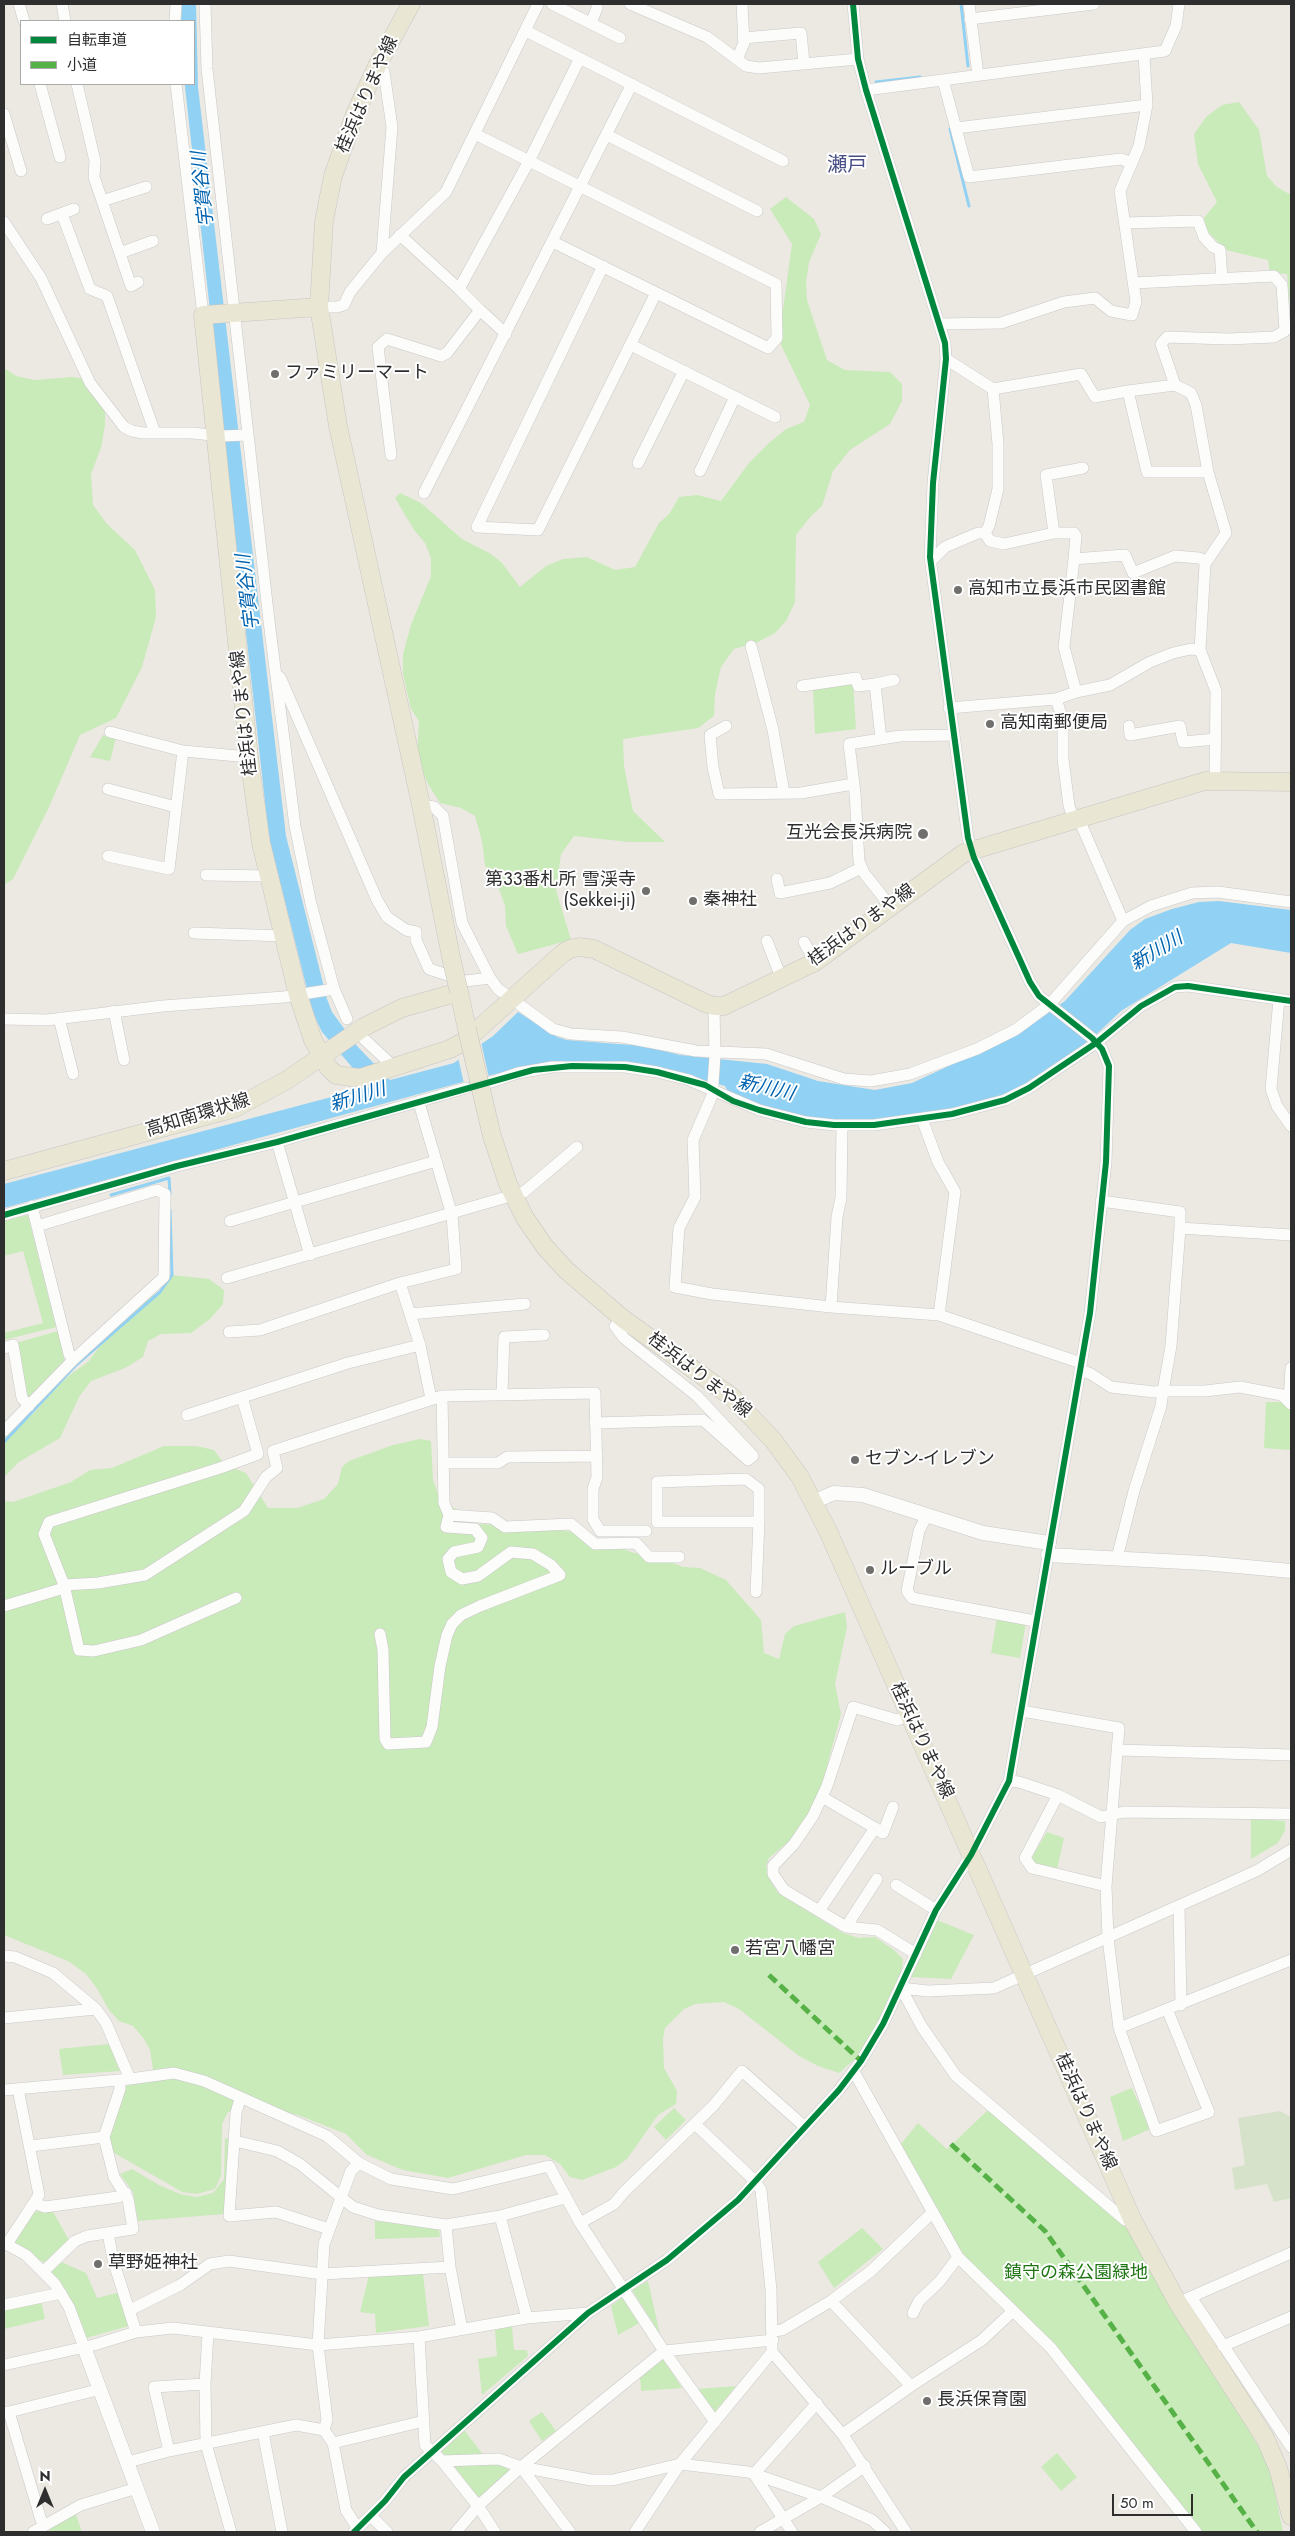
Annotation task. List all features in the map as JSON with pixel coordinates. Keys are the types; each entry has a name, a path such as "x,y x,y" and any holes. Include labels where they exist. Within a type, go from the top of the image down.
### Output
{"main road":[{"name":"桂浜はりまや線","path":"411,4 377,66 355,114 332,176 324,222 319,307 338,426 421,805 478,1084 492,1136 513,1196 545,1247 566,1270 622,1318 732,1397 786,1454 813,1502 1025,1974 1133,2221 1184,2300 1265,2438 1278,2468 1291,2516"},
{"path":"206,315 319,307"},
{"name":"桂浜はりまや線","path":"206,315 249,757 261,843 284,936 302,994 336,1075 360,1078 450,1049 466,1041 514,1000 563,953 586,947 594,949 714,1006 724,1006 782,980 815,962 960,855 971,850 1215,780 1291,782"},
{"name":"高知南環状線","path":"4,1171 234,1108 264,1094 327,1052 355,1030 375,1020 459,992"}],"street":[{"path":"19,4 24,20"},
{"path":"62,4 65,20"},
{"path":"176,4 176,20"},
{"path":"206,4 207,69 243,435 294,826 331,990 355,1030 389,1069"},
{"path":"319,307 344,305 350,292 382,253 446,192 538,4"},
{"path":"552,4 620,38"},
{"path":"630,4 707,37 746,66 759,68 804,62 858,59"},
{"path":"737,59 744,38 742,4"},
{"path":"128,2462 169,2451 296,2425 324,2430 333,2443 346,2510 356,2530 371,2516 404,2477 588,2312 667,2260 738,2200 854,2072 901,1988 936,1910 971,1855 1009,1781 1022,1711 1035,1621 1090,1313 1106,1162 1109,1066 1102,1049 1094,1040 1039,996 1023,969 971,850 966,828 949,708 930,557 933,483 946,359 940,324 866,90 858,59 853,4"},
{"path":"969,4 978,75"},
{"path":"970,19 1094,4"},
{"path":"866,90 1165,51 1176,26 1179,4"},
{"path":"590,23 597,8"},
{"path":"526,31 783,161"},
{"path":"744,38 801,33 804,62"},
{"path":"940,324 1001,323 1064,302 1095,298 1111,311 1132,315 1136,302 1120,191 1139,146 1147,105 1144,55"},
{"path":"460,289 529,161 580,58"},
{"path":"377,66 384,72 392,127 382,253"},
{"path":"943,80 969,177 1121,159 1132,163"},
{"path":"424,493 632,84"},
{"path":"40,85 60,157"},
{"path":"77,85 95,161 94,177 131,286 138,282"},
{"path":"176,85 206,315"},
{"path":"956,128 1147,105"},
{"path":"4,114 21,171"},
{"path":"475,134 776,284 777,338 768,348 553,242"},
{"path":"607,135 757,210"},
{"path":"102,201 146,187"},
{"path":"47,219 74,210"},
{"path":"62,214 90,289 107,296 155,433"},
{"path":"1125,223 1198,221 1204,237 1213,247 1220,250 1222,280"},
{"path":"4,222 41,278 95,390 124,427 132,431 155,433 219,436 243,435"},
{"path":"400,235 506,334"},
{"path":"120,253 153,241"},
{"path":"603,266 477,527 538,530 656,293"},
{"path":"1134,283 1274,276 1282,284 1285,331 1274,337 1228,339 1167,337 1161,344 1175,385"},
{"path":"391,455 378,347 388,339 441,356 447,353 480,310"},
{"path":"631,345 775,417"},
{"path":"946,359 993,389 1081,374 1095,397 1175,385 1191,393 1196,405 1208,472 1226,533 1205,564 1200,650 1216,691 1215,780"},
{"path":"638,463 684,371"},
{"path":"993,389 998,444 998,489 985,533 990,541 1004,544 1054,533 1074,533 1074,559 1064,647 1076,692"},
{"path":"1128,391 1147,472 1208,472"},
{"path":"700,471 735,397"},
{"path":"1054,533 1046,475 1084,468"},
{"path":"930,557 934,558 945,547 978,533 985,533"},
{"path":"1074,559 1125,555 1133,573 1175,556 1199,558 1204,560 1205,564"},
{"path":"751,646 773,730 784,793"},
{"path":"949,708 1056,699 1076,692 1110,685 1150,662 1173,653 1191,648 1200,650"},
{"path":"274,664 377,900 387,917 406,930 416,932 416,940 429,969 466,981 490,978"},
{"path":"802,686 856,678 858,686 894,680"},
{"path":"875,684 881,739"},
{"path":"1056,699 1063,720 1063,759 1069,806 1074,820 1081,824 1123,921"},
{"path":"726,726 710,735 713,767 719,794 812,792 854,784"},
{"path":"1129,726 1130,735 1180,726 1182,742 1216,739"},
{"path":"110,732 183,751 249,757"},
{"path":"891,907 861,868 859,861 854,784 849,744 900,736 953,735"},
{"path":"108,856 169,869 183,751"},
{"path":"108,789 176,807"},
{"path":"421,805 434,806 442,816 462,923 490,978 498,990 559,1032 622,1038 715,1053 766,1054 844,1079 871,1081 910,1074 977,1049 1015,1030 1051,1006 1123,921 1167,899 1197,892 1218,892 1291,902"},
{"path":"777,879 780,893 830,882 861,868"},
{"path":"206,875 269,876"},
{"path":"194,933 284,936"},
{"path":"767,941 782,980"},
{"path":"804,942 815,962"},
{"path":"4,1215 177,1166 277,1142 518,1073 552,1067 625,1067 657,1072 712,1088 759,1110 806,1122 874,1125 922,1119 1005,1100 1029,1088 1141,1006 1175,988 1188,986 1291,1001"},
{"path":"4,1019 20,1021 59,1018 331,990"},
{"path":"1279,999 1271,1089 1277,1106 1291,1126"},
{"path":"714,1006 715,1053 712,1088 693,1140 695,1197 679,1228 675,1287 712,1294 831,1307 939,1315 1080,1367 1111,1387 1154,1392 1205,1391 1240,1387 1282,1395 1290,1403"},
{"path":"114,1011 124,1060"},
{"path":"59,1018 72,1074"},
{"path":"229,1332 260,1330 400,1284 456,1270 452,1215 418,1103"},
{"path":"922,1119 938,1162 955,1192 939,1315"},
{"path":"831,1307 837,1217 841,1198 842,1125"},
{"path":"277,1142 310,1255"},
{"path":"227,1278 452,1215 524,1192 577,1148"},
{"path":"230,1222 293,1201 436,1161"},
{"path":"4,1431 73,1360 164,1277 164,1194 157,1190 37,1226"},
{"path":"1101,1200 1180,1212 1171,1346 1161,1406 1134,1490 1117,1558"},
{"path":"32,1206 69,1354 73,1360"},
{"path":"1180,1228 1291,1236"},
{"path":"380,1634 383,1650 385,1739 388,1744 426,1742 432,1727 440,1666 447,1635 452,1624 461,1615 480,1606 560,1575 551,1564 533,1554 511,1552 478,1576 462,1578 451,1572 448,1559 454,1552 478,1547 482,1538 475,1529 446,1527 450,1515 444,1503 443,1463 436,1398 400,1284"},
{"path":"410,1314 525,1304"},
{"path":"622,1318 615,1326 624,1338 697,1396 753,1456 748,1460 746,1479"},
{"path":"502,1394 504,1337 544,1335"},
{"path":"187,1415 348,1363 420,1344"},
{"path":"4,1348 13,1345 22,1398 29,1406"},
{"path":"1290,1403 1291,1368"},
{"path":"4,1606 64,1586 98,1583 145,1575 244,1511 266,1477 277,1468 273,1451 436,1398 502,1394 595,1393 597,1456 593,1518 600,1531 646,1530"},
{"path":"236,1598 141,1640 94,1651 79,1650 64,1586 44,1534 49,1522 220,1468 258,1454 242,1397"},
{"path":"596,1423 703,1420 748,1460"},
{"path":"443,1463 498,1463 507,1457 597,1456"},
{"path":"756,1592 759,1522 759,1489 746,1479 657,1482 658,1522 759,1522"},
{"path":"813,1502 834,1493 863,1495 893,1502 926,1516 983,1533 1048,1549 1117,1558 1291,1571"},
{"path":"450,1515 492,1518 505,1527 571,1524 595,1544 636,1543 649,1557 679,1557"},
{"path":"926,1516 919,1530 907,1591 912,1598 1035,1621"},
{"path":"908,1716 897,1720 853,1707 822,1798 813,1816 794,1844 773,1866 773,1874 784,1890 846,1927 877,1930 916,1954"},
{"path":"1022,1711 1120,1728 1106,1886 1108,1938 1119,2028 1156,2131 1209,2112 1168,2009"},
{"path":"1118,1750 1291,1755"},
{"path":"1009,1781 1019,1782 1058,1795 1101,1817 1124,1812 1291,1814"},
{"path":"1058,1795 1025,1858 1032,1868 1106,1886"},
{"path":"822,1798 883,1832 893,1807"},
{"path":"819,1911 875,1828"},
{"path":"901,1988 928,1991 994,1988 1258,1870 1291,1850"},
{"path":"846,1927 877,1879"},
{"path":"896,1885 936,1910"},
{"path":"1179,1906 1180,2005"},
{"path":"4,1956 15,1957 53,1973 96,2009 106,2023 125,2080 120,2089 104,2137 114,2177 126,2193 133,2229 86,2236 75,2241 44,2271"},
{"path":"1119,2028 1291,1960"},
{"path":"901,1988 922,2027 956,2076 1125,2220 1133,2221"},
{"path":"4,2018 96,2009"},
{"path":"580,2223 614,2204 695,2124 742,2071 805,2127"},
{"path":"854,2072 958,2257 1051,2348 1196,2532"},
{"path":"4,2090 125,2080 174,2073 204,2081 240,2099 327,2136 359,2164 391,2179 453,2189 548,2166 580,2223 664,2351 715,2422"},
{"path":"18,2090 31,2146 39,2195 6,2243 26,2255 44,2271 61,2293 101,2389 153,2532"},
{"path":"240,2099 236,2113 229,2216 276,2212 329,2229"},
{"path":"635,2532 680,2464 772,2352 771,2290 761,2190 755,2181 695,2124"},
{"path":"31,2146 104,2137"},
{"path":"234,2140 277,2151 300,2164 353,2207 378,2215 446,2225 500,2216 565,2198"},
{"path":"324,2430 327,2420 318,2345 324,2244 351,2171 359,2164"},
{"path":"34,2203 45,2207 118,2197 126,2193"},
{"path":"456,2532 478,2506 521,2467 664,2351 772,2335 782,2330 831,2300 871,2271 933,2212"},
{"path":"500,2216 527,2318"},
{"path":"446,2225 450,2267 462,2329"},
{"path":"108,2233 113,2260 136,2332"},
{"path":"1291,2252 1184,2300 1223,2346 1291,2447"},
{"path":"913,2312 919,2301 940,2281 958,2257"},
{"path":"130,2310 180,2285 210,2264 229,2261 322,2274 450,2267"},
{"path":"4,2306 61,2293"},
{"path":"831,2300 911,2386"},
{"path":"843,2434 911,2386 982,2340 1014,2311"},
{"path":"4,2365 84,2347 136,2332 173,2328 318,2345 419,2337 527,2318 588,2312"},
{"path":"1223,2346 1291,2317"},
{"path":"208,2333 205,2384 206,2444 231,2532"},
{"path":"419,2337 425,2444 442,2461 478,2506 495,2532"},
{"path":"772,2352 843,2434 906,2532"},
{"path":"169,2451 154,2387 205,2384"},
{"path":"44,2524 41,2520 6,2413 101,2389"},
{"path":"754,2474 817,2403"},
{"path":"333,2443 413,2421 424,2420"},
{"path":"263,2432 282,2532"},
{"path":"442,2461 499,2459 521,2467 591,2480 613,2480 680,2464 754,2474 821,2497 872,2520 885,2532"},
{"path":"760,2532 821,2497 865,2466"},
{"path":"521,2467 570,2532"},
{"path":"754,2474 792,2532"},
{"path":"33,2532 81,2504 137,2488"},
{"path":"371,2516 387,2532"}],"green space":[{"path":"1239,102 1259,130 1267,176 1277,187 1291,195 1291,316 1287,274 1270,273 1268,260 1226,250 1206,230 1204,218 1217,202 1198,164 1194,134 1206,117 1222,105"},
{"path":"786,197 814,219 821,234 809,262 806,283 807,300 827,360 845,370 890,372 902,384 902,401 890,424 850,450 833,471 822,506 811,516 796,535 795,602 786,621 775,633 758,642 734,649 721,667 715,694 714,716 698,728 623,739 624,766 633,811 665,842 629,842 574,836 561,854 556,890 571,940 518,954 506,926 505,906 498,886 485,865 482,841 475,816 461,808 440,803 428,784 417,758 419,721 411,709 403,674 403,654 411,625 431,576 431,558 425,543 414,530 395,498 400,493 421,503 462,539 491,554 502,563 520,587 546,566 563,559 587,557 615,570 635,567 659,523 670,513 679,497 697,495 721,501 749,463 769,443 786,429 804,422 810,405 781,345 781,324 792,244 770,209"},
{"path":"4,368 16,376 35,380 72,377 94,380 105,398 105,425 101,448 91,474 93,505 107,524 135,550 155,590 156,617 142,667 116,718 80,735 49,807 13,879 4,885"},
{"path":"853,682 856,729 815,734 813,688"},
{"path":"103,735 116,738 110,761 90,757"},
{"path":"28,1215 56,1327 4,1340 4,1333 43,1323 23,1251 4,1256 4,1221"},
{"path":"171,1275 209,1279 224,1290 223,1304 210,1319 191,1333 161,1334 148,1341 143,1357 125,1368 91,1381 79,1397 60,1438 19,1462 4,1477 4,1439 35,1412 51,1392 88,1362 124,1314 163,1289"},
{"path":"58,1331 65,1362 29,1398 24,1391 16,1343"},
{"path":"1266,1402 1283,1402 1291,1409 1291,1450 1264,1448"},
{"path":"420,1439 431,1441 433,1480 440,1499 478,1524 534,1527 582,1533 634,1553 653,1555 683,1567 700,1568 726,1580 761,1620 764,1653 779,1659 785,1634 794,1626 845,1612 847,1627 835,1684 841,1714 820,1792 801,1831 769,1858 766,1866 771,1882 778,1893 843,1933 859,1938 875,1937 894,1950 903,1959 901,1973 880,2021 856,2058 839,2073 818,2066 799,2056 739,2009 724,2002 695,2004 684,2009 665,2028 663,2039 664,2068 677,2091 676,2104 658,2115 627,2159 616,2167 582,2180 570,2177 560,2164 545,2155 526,2155 448,2178 403,2170 367,2155 346,2134 298,2115 246,2106 228,2112 222,2124 221,2176 215,2189 197,2194 182,2192 111,2151 108,2139 125,2087 153,2069 150,2050 144,2039 133,2026 119,2021 109,2010 86,1974 68,1961 4,1935 4,1501 13,1502 71,1482 90,1470 112,1468 164,1446 196,1446 214,1450 225,1465 246,1473 268,1508 297,1508 324,1499 338,1484 342,1467 349,1461 393,1445"},
{"path":"997,1618 1026,1622 1020,1658 991,1653"},
{"path":"1251,1819 1285,1821 1285,1830 1278,1843 1251,1859"},
{"path":"1047,1832 1064,1838 1057,1869 1035,1865 1032,1857"},
{"path":"937,1920 974,1935 951,1979 909,1977"},
{"path":"109,2044 120,2071 63,2075 59,2049"},
{"path":"1132,2088 1150,2129 1123,2141 1110,2097"},
{"path":"674,2108 686,2120 666,2140 654,2127"},
{"name":"鎮守の森公園緑地","path":"988,2110 1130,2231 1163,2294 1215,2371 1270,2467 1283,2532 1200,2532 1054,2346 958,2250 901,2144 918,2123 947,2149"},
{"path":"1280,2111 1291,2117 1291,2198 1274,2202 1267,2184 1235,2190 1232,2168 1245,2165 1238,2118"},
{"path":"225,2138 235,2141 224,2214 138,2221 133,2192 120,2174 132,2169 159,2185 180,2194 196,2197 213,2193 224,2179"},
{"path":"52,2210 69,2240 46,2264 13,2243 33,2212"},
{"path":"375,2221 439,2229 440,2237 375,2239"},
{"path":"862,2228 883,2249 834,2288 818,2262"},
{"path":"59,2261 86,2273 97,2298 120,2292 129,2326 86,2338 50,2271"},
{"path":"423,2274 429,2326 376,2333 375,2314 360,2312 369,2275"},
{"path":"648,2281 660,2334 632,2290"},
{"path":"624,2296 641,2322 618,2335 611,2306"},
{"path":"41,2301 45,2319 4,2329 4,2310"},
{"path":"512,2326 514,2350 527,2350 528,2356 482,2395 478,2359 497,2356 495,2330"},
{"path":"663,2358 682,2388 641,2391 640,2376"},
{"path":"736,2386 715,2412 698,2389"},
{"path":"542,2412 556,2431 542,2441 529,2421"},
{"path":"464,2430 485,2457 448,2459 441,2451"},
{"path":"1057,2453 1077,2477 1061,2491 1041,2467"},
{"path":"503,2463 510,2472 480,2499 453,2465"},
{"path":"75,2512 82,2532 50,2532 48,2527"}],"water":[{"path":"182,4 196,4 198,87 286,836 327,999 332,1012 357,1046 390,1080 454,1063 493,1036 518,1012 557,1037 567,1040 644,1046 680,1055 767,1064 818,1081 875,1090 912,1083 1020,1033 1065,1001 1130,930 1145,919 1172,909 1199,902 1219,901 1291,910 1291,953 1231,943 1121,1011 1083,1047 1026,1084 998,1097 942,1111 868,1123 836,1122 790,1114 729,1094 725,1086 669,1070 520,1068 4,1208 4,1184 369,1087 322,1032 313,1013 269,838 185,87 185,85 195,85 195,20 181,20"}],"pier":[{"path":"481,1042 489,1078 464,1084 458,1057"}],"waterway":[{"path":"961,4 968,66"},
{"path":"876,82 920,77"},
{"path":"950,129 969,206"},
{"path":"111,1195 169,1178 170,1194"},
{"path":"4,1442 76,1365 160,1292 172,1275 170,1210"}],"marked path":[{"path":"769,1975 861,2061"},
{"path":"951,2144 1045,2231 1257,2532"}],"cycle path":[{"path":"354,2532 385,2501 404,2477 588,2313 667,2260 738,2200 839,2090 861,2061 883,2024 936,1910 971,1855 1009,1781 1090,1313 1106,1162 1109,1066 1102,1049 1092,1038 1039,996 1030,982 974,858 968,838 930,557 933,483 946,359 945,343 866,90 858,59 853,4"},
{"path":"4,1215 177,1166 277,1142 533,1070 572,1066 625,1067 657,1072 705,1085 733,1101 759,1110 806,1122 834,1125 874,1125 952,1114 1005,1100 1029,1088 1096,1043 1141,1006 1175,987 1188,986 1291,1001"}],"place":[{"name":"ファミリーマート","path":"275,374"},
{"name":"高知市立長浜市民図書館","path":"958,590"},
{"name":"高知南郵便局","path":"990,724"},
{"name":"互光会長浜病院","path":"923,834"},
{"name":"第33番札所 雪渓寺 (Sekkei-ji)","path":"646,891"},
{"name":"秦神社","path":"693,901"},
{"name":"セブン-イレブン","path":"855,1460"},
{"name":"ルーブル","path":"870,1570"},
{"name":"若宮八幡宮","path":"735,1950"},
{"name":"草野姫神社","path":"98,2264"},
{"name":"長浜保育園","path":"927,2401"}],"district":[{"name":"瀬戸","path":"847,166"}],"water label":[{"name":"宇賀谷川","path":"204,189"},
{"name":"宇賀谷川","path":"249,592"},
{"name":"新川川","path":"1157,952"},
{"name":"新川川","path":"766,1089"},
{"name":"新川川","path":"358,1098"}]}
